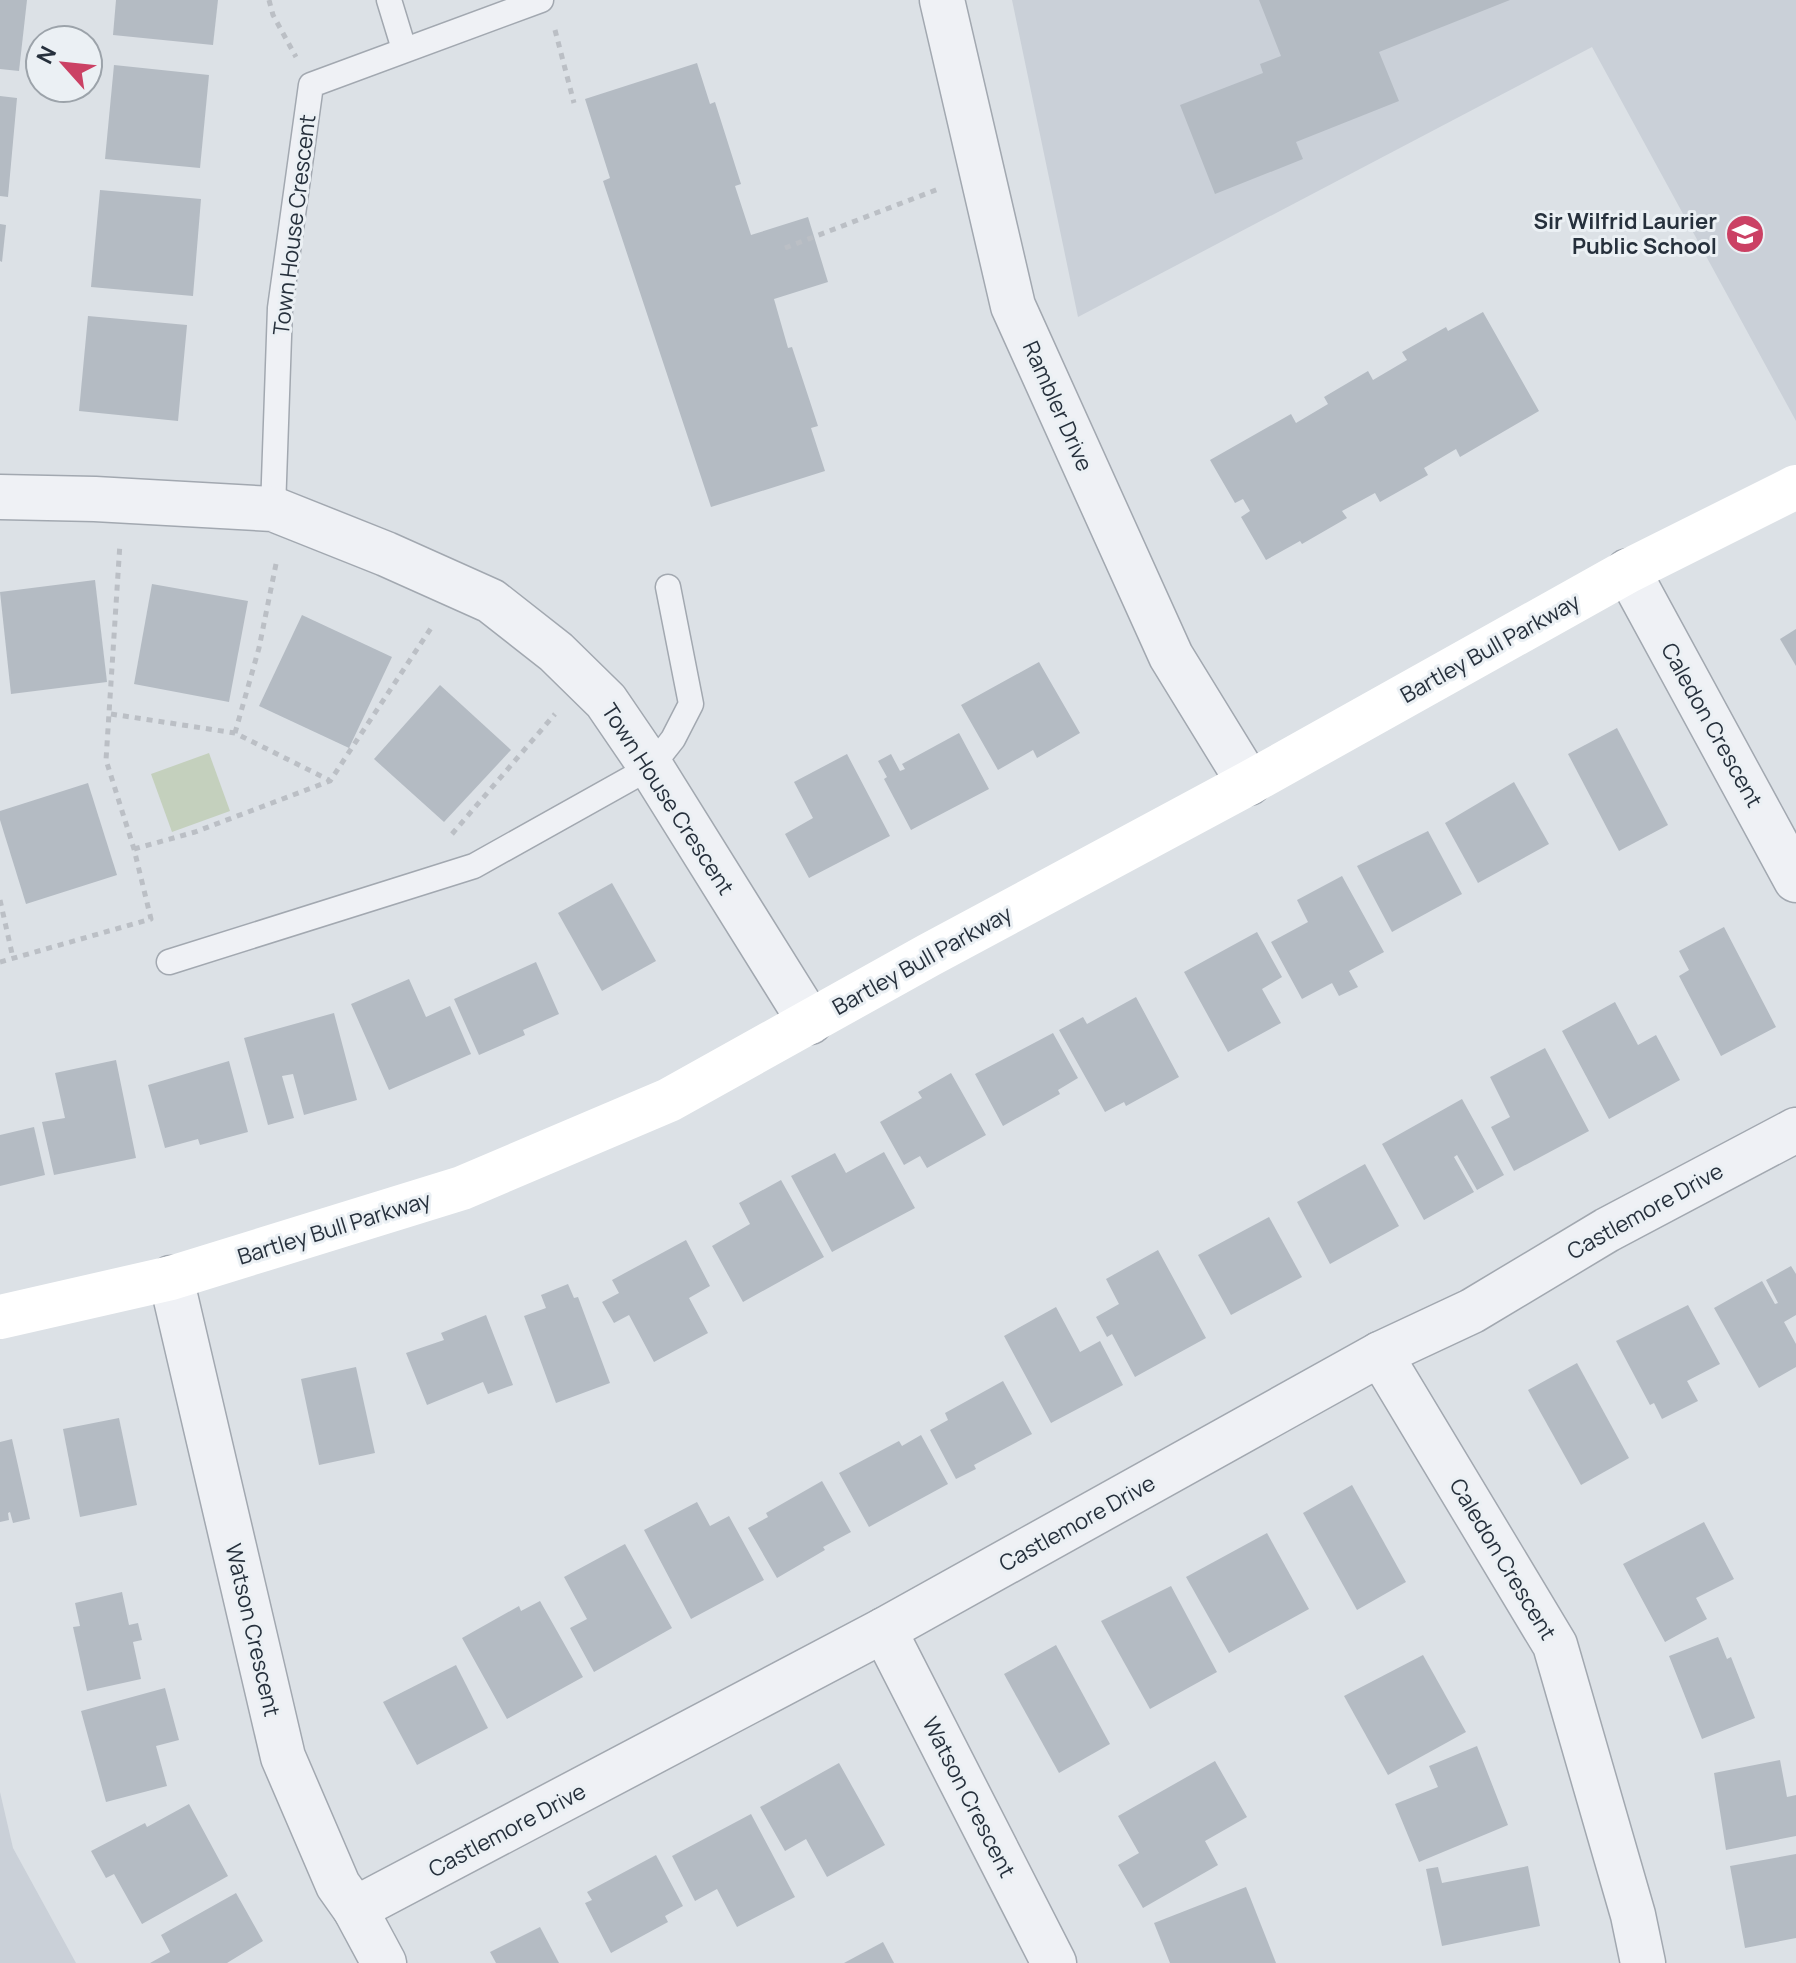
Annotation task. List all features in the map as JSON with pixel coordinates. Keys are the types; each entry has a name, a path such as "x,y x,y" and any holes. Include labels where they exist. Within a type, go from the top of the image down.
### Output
{"street":[{"name":"Rambler Drive","path":"942,0 1013,306 1171,656 1249,783"},
{"name":"Bartley Bull Parkway","path":"0,1317 171,1278 462,1188 669,1100 1249,783 1628,571 1796,487"},
{"name":"Town House Crescent","path":"0,497 123,501 279,512 491,601 556,652 606,701 651,767 810,1022"},
{"name":"Caledon Crescent","path":"1628,571 1796,880"},
{"name":"Castlemore Drive","path":"355,1909 884,1630 1380,1354 1472,1311 1607,1230 1796,1130"},
{"name":"Watson Crescent","path":"171,1278 283,1757 338,1885 355,1909 384,1963"},
{"name":"Caledon Crescent","path":"1380,1354 1555,1645 1633,1915 1643,1963"},
{"name":"Watson Crescent","path":"884,1630 1054,1963"}],"lane":[{"path":"389,0 404,49"},
{"path":"311,85 541,0"},
{"name":"Town House Crescent","path":"279,512 280,308 311,85"},
{"path":"169,962 474,866 651,767 673,739 691,704 668,587"}],"path":[{"path":"269,0 273,15 311,85"},
{"path":"554,29 574,103"},
{"path":"785,248 982,172"},
{"path":"0,962 151,919 134,849 106,760 123,501"},
{"path":"235,733 259,648 279,512"},
{"path":"134,849 195,832 330,781 458,587"},
{"path":"407,887 584,680"},
{"path":"111,714 235,733 330,781"},
{"path":"0,900 13,958"}],"shaded area":[{"path":"1012,0 1796,0 1796,421 1592,47 1078,317"},
{"path":"0,1792 13,1848 76,1963 0,1963"}],"green space":[{"path":"209,753 230,811 172,832 151,774"}],"building":[{"path":"0,0 27,0 19,71 0,69"},
{"path":"116,0 218,0 213,45 113,35"},
{"path":"1259,0 1510,0 1379,52 1399,101 1296,142 1303,159 1215,194 1180,105 1263,73 1260,64 1281,56"},
{"path":"697,63 710,104 715,102 741,184 735,186 751,235 808,217 828,282 774,299 788,348 792,347 818,426 811,428 825,471 711,507 603,181 610,178 585,99"},
{"path":"114,65 209,75 200,168 105,159"},
{"path":"0,96 17,98 8,197 0,196"},
{"path":"100,190 201,199 193,296 91,287"},
{"path":"0,224 6,225 2,262 0,261"},
{"path":"1483,312 1539,411 1460,457 1456,449 1424,468 1428,475 1380,502 1375,493 1342,511 1347,518 1266,560 1241,517 1250,511 1243,499 1235,503 1210,460 1291,414 1296,423 1328,404 1324,397 1368,371 1373,380 1407,360 1402,352 1446,327 1448,331"},
{"path":"88,316 187,325 178,421 79,411"},
{"path":"95,580 107,682 11,694 0,592"},
{"path":"152,584 248,601 229,702 134,684"},
{"path":"302,615 392,657 349,748 259,706"},
{"path":"1796,629 1796,666 1780,639"},
{"path":"1039,662 1080,733 1037,758 1033,750 998,770 961,705"},
{"path":"440,685 511,750 444,822 374,759"},
{"path":"1617,728 1668,825 1619,851 1568,754"},
{"path":"959,733 989,789 911,830 878,761 891,754 900,771 905,769 902,764"},
{"path":"847,754 890,836 809,878 785,834 813,818 794,782"},
{"path":"1514,782 1549,844 1478,883 1445,823"},
{"path":"88,783 117,875 26,904 0,820 0,811"},
{"path":"1428,831 1462,894 1392,932 1357,866"},
{"path":"1342,876 1384,952 1349,971 1358,987 1339,996 1332,983 1302,999 1271,942 1308,922 1297,900"},
{"path":"612,883 656,961 602,991 558,913"},
{"path":"1724,927 1776,1027 1721,1056 1679,976 1689,970 1679,951"},
{"path":"1257,932 1282,977 1262,989 1281,1023 1228,1052 1184,972"},
{"path":"536,962 559,1014 523,1030 525,1035 479,1055 454,999"},
{"path":"409,979 426,1017 450,1006 471,1054 389,1090 351,1004"},
{"path":"1136,997 1179,1077 1126,1106 1124,1102 1105,1112 1059,1030 1083,1017 1087,1024"},
{"path":"1615,1002 1638,1045 1656,1035 1680,1080 1609,1119 1562,1031"},
{"path":"334,1013 357,1100 304,1115 293,1074 282,1076 294,1118 268,1125 244,1038"},
{"path":"1053,1033 1078,1078 1058,1090 1060,1094 1003,1126 975,1074"},
{"path":"1545,1048 1589,1131 1514,1171 1491,1127 1510,1117 1490,1077"},
{"path":"116,1060 136,1158 54,1175 42,1122 65,1118 55,1073"},
{"path":"229,1061 248,1132 200,1145 198,1139 165,1148 148,1085"},
{"path":"951,1073 986,1135 927,1168 920,1156 904,1165 880,1122 922,1098 918,1092"},
{"path":"1462,1099 1504,1175 1477,1190 1457,1155 1454,1157 1474,1192 1424,1220 1382,1144"},
{"path":"34,1127 45,1175 0,1186 0,1135"},
{"path":"884,1152 915,1208 832,1252 791,1176 835,1153 846,1173"},
{"path":"1365,1164 1399,1226 1330,1264 1297,1202"},
{"path":"781,1180 824,1257 743,1302 712,1246 750,1224 739,1203"},
{"path":"1269,1217 1302,1277 1231,1315 1198,1255"},
{"path":"686,1240 710,1286 689,1298 708,1333 654,1362 629,1315 614,1323 602,1302 619,1293 612,1280"},
{"path":"1158,1250 1206,1338 1135,1377 1112,1334 1107,1337 1096,1317 1119,1304 1106,1279"},
{"path":"1791,1266 1796,1274 1796,1315 1784,1322 1796,1344 1796,1367 1759,1388 1714,1308 1762,1281 1775,1304 1778,1303 1766,1280"},
{"path":"568,1284 574,1298 578,1297 610,1383 556,1403 524,1316 546,1308 541,1295"},
{"path":"1688,1305 1720,1364 1687,1381 1698,1401 1662,1419 1654,1403 1650,1405 1616,1341"},
{"path":"1056,1307 1080,1352 1100,1341 1123,1385 1051,1423 1004,1336"},
{"path":"486,1315 513,1385 488,1394 483,1382 427,1405 406,1353 444,1340 441,1333"},
{"path":"1577,1363 1629,1458 1581,1485 1528,1390"},
{"path":"356,1367 375,1453 319,1465 301,1379"},
{"path":"1003,1381 1032,1434 974,1465 976,1469 956,1479 930,1430 948,1420 945,1413"},
{"path":"119,1418 137,1505 80,1517 63,1429"},
{"path":"921,1435 948,1484 869,1527 839,1473 899,1441 902,1446"},
{"path":"12,1439 30,1519 13,1523 10,1512 9,1520 0,1522 0,1442"},
{"path":"822,1481 851,1532 777,1578 748,1528 768,1517 766,1513"},
{"path":"1352,1485 1406,1582 1357,1610 1303,1513"},
{"path":"697,1502 710,1526 729,1516 764,1580 691,1619 644,1530"},
{"path":"1704,1522 1734,1579 1696,1598 1707,1619 1665,1642 1623,1564"},
{"path":"1267,1533 1309,1609 1229,1653 1186,1577"},
{"path":"625,1544 672,1628 594,1672 570,1628 587,1619 564,1577"},
{"path":"1171,1586 1217,1672 1150,1709 1101,1621"},
{"path":"122,1592 129,1625 138,1623 142,1640 133,1642 141,1679 87,1691 73,1627 80,1626 75,1603"},
{"path":"540,1601 583,1677 507,1719 462,1638 519,1606 521,1611"},
{"path":"1718,1637 1727,1659 1731,1657 1755,1718 1702,1739 1669,1656"},
{"path":"1056,1645 1110,1744 1059,1773 1004,1674"},
{"path":"1423,1655 1466,1732 1388,1775 1344,1696"},
{"path":"456,1665 488,1728 417,1765 383,1702"},
{"path":"165,1688 179,1740 156,1746 167,1786 106,1802 81,1711"},
{"path":"1477,1746 1508,1825 1419,1862 1395,1804 1438,1787 1429,1766"},
{"path":"1780,1760 1787,1797 1796,1795 1796,1836 1726,1850 1714,1773"},
{"path":"1215,1761 1247,1817 1205,1841 1218,1865 1143,1908 1118,1865 1139,1853 1118,1816"},
{"path":"839,1763 885,1845 827,1877 806,1839 785,1851 760,1807"},
{"path":"189,1804 228,1876 142,1924 114,1874 106,1878 91,1851 145,1823 147,1827"},
{"path":"751,1814 795,1897 737,1927 717,1889 695,1901 672,1856"},
{"path":"1796,1854 1796,1938 1745,1948 1730,1866"},
{"path":"656,1855 683,1906 665,1916 668,1922 611,1953 585,1903 592,1900 587,1892"},
{"path":"1528,1866 1540,1926 1442,1946 1426,1869 1438,1867 1442,1883"},
{"path":"1246,1887 1276,1963 1170,1963 1154,1923"},
{"path":"236,1893 263,1941 227,1963 150,1963 170,1952 161,1935"},
{"path":"540,1927 559,1963 496,1963 490,1952"},
{"path":"883,1942 894,1963 844,1963"}],"place":[{"name":"Sir Wilfrid Laurier Public School","path":"1745,234"}]}
